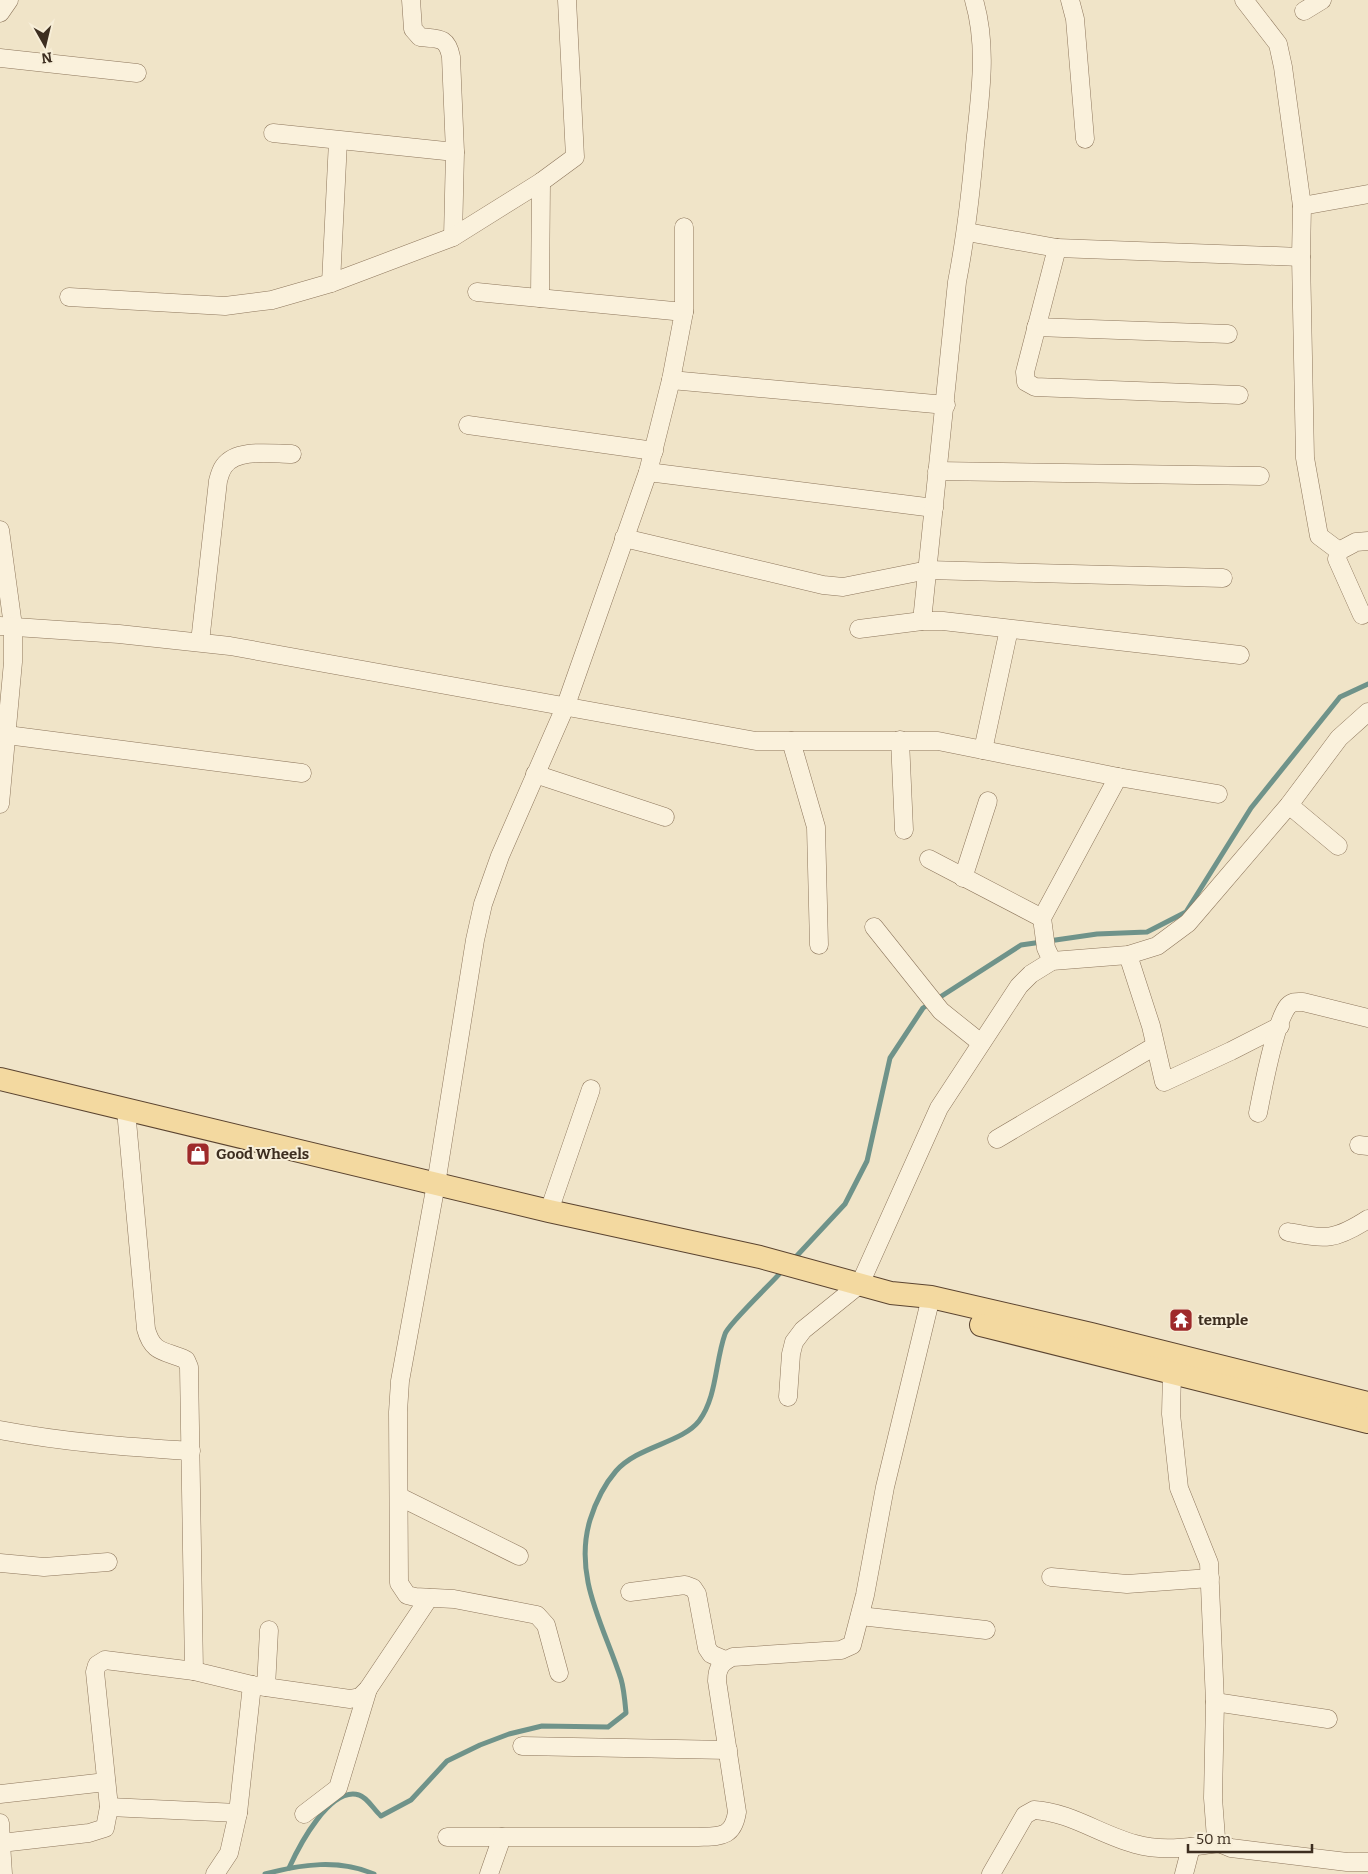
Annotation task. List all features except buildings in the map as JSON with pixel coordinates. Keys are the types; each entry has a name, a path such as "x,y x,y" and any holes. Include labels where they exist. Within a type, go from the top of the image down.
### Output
{"main road":[{"path":"0,1079 549,1211 804,1267 1172,1372 1368,1422"},
{"path":"929,1304 1368,1403"}],"street":[{"path":"0,13 9,0"},
{"path":"411,0 414,30 420,37 443,40 449,45 455,152 453,237"},
{"path":"69,297 226,306 272,300 331,283 453,237 541,182 575,157 567,0"},
{"path":"922,621 937,471 946,405 957,282 967,232 984,65 974,0"},
{"path":"1070,0 1075,19 1085,139"},
{"path":"1244,0 1278,44 1283,68 1302,206 1300,257 1305,458 1319,536 1339,551"},
{"path":"1304,11 1322,0"},
{"path":"0,58 137,73"},
{"path":"273,133 338,142 455,152"},
{"path":"331,283 338,142"},
{"path":"540,298 541,182"},
{"path":"1302,206 1368,194"},
{"path":"559,1673 546,1625 537,1615 528,1611 454,1599 407,1595 399,1583 400,1497 398,1412 400,1381 436,1184 475,940 483,904 500,856 566,705 648,472 671,380 684,312 684,228"},
{"path":"967,232 1057,248 1300,257"},
{"path":"1057,248 1025,372 1026,382 1035,387 1239,395"},
{"path":"477,292 684,312"},
{"path":"1036,327 1228,334"},
{"path":"671,380 946,405"},
{"path":"468,425 654,451"},
{"path":"200,642 218,481 223,467 231,459 240,455 292,454"},
{"path":"937,471 1260,476"},
{"path":"648,472 934,508"},
{"path":"0,530 7,626 13,662 0,804"},
{"path":"624,538 823,585 852,586 928,570 1223,578"},
{"path":"1362,615 1337,559 1339,551 1356,542 1368,541"},
{"path":"859,629 922,621 943,621 1240,655"},
{"path":"7,626 230,646 566,705 756,741 938,741 1118,777 1218,794"},
{"path":"982,750 1009,629"},
{"path":"788,1397 791,1354 794,1342 803,1330 860,1284 939,1108 1018,986 1049,955 1128,955 1158,946 1188,923 1289,805 1339,738 1368,712"},
{"path":"7,735 302,773"},
{"path":"900,740 904,830"},
{"path":"791,741 816,827 819,945"},
{"path":"535,774 665,817"},
{"path":"1049,955 1042,923 1118,777"},
{"path":"963,878 988,801"},
{"path":"1289,805 1338,846"},
{"path":"929,859 1042,923"},
{"path":"874,927 940,1011 981,1043"},
{"path":"1128,955 1164,1082 1280,1026"},
{"path":"1258,1113 1280,1026 1288,1006 1295,1002 1368,1018"},
{"path":"997,1139 1155,1046"},
{"path":"549,1211 591,1089"},
{"path":"126,1110 146,1329 149,1340 158,1350 186,1360 188,1367 194,1671"},
{"path":"1288,1232 1323,1238 1334,1237 1349,1232 1368,1220"},
{"path":"630,1592 685,1585 693,1588 697,1594 707,1648 711,1654 725,1660 742,1656 841,1650 852,1645 860,1616 885,1487 929,1304"},
{"path":"1172,1372 1171,1414 1179,1488 1205,1549 1210,1578 1215,1702 1213,1798 1216,1838 1219,1843"},
{"path":"0,1430 104,1446 191,1451"},
{"path":"400,1497 519,1556"},
{"path":"0,1563 28,1567 108,1562"},
{"path":"1051,1577 1127,1584 1155,1584 1210,1578"},
{"path":"1,1843 99,1831 105,1828 109,1807 95,1672 97,1665 105,1660 194,1671 259,1686 350,1699 360,1697 368,1689 429,1598"},
{"path":"860,1616 986,1630"},
{"path":"215,1873 229,1853 238,1813 268,1630"},
{"path":"447,1837 698,1837 719,1836 729,1832 736,1825 737,1812 717,1681 718,1669 725,1660"},
{"path":"304,1814 338,1788 368,1689"},
{"path":"1215,1702 1328,1719"},
{"path":"522,1746 728,1750"},
{"path":"0,1794 106,1782"},
{"path":"109,1807 238,1813"},
{"path":"991,1874 1025,1815 1034,1810 1075,1820 1125,1841 1150,1848 1191,1847 1219,1843 1241,1850 1347,1862 1368,1862"},
{"path":"0,1823 3,1874"},
{"path":"490,1874 502,1837"},
{"path":"1184,1874 1191,1847"}],"waterway":[{"path":"792,1261 845,1204 867,1161 890,1058 923,1008 1021,945 1097,934 1147,932 1186,912 1251,808 1340,697 1368,684"},
{"path":"289,1868 300,1846 317,1820 337,1800 348,1795 362,1796 381,1816 411,1800 447,1761 480,1745 509,1734 542,1726 608,1727 626,1713 621,1679 599,1620 588,1581 585,1561 586,1541 592,1513 607,1482 625,1463 647,1450 682,1435 699,1421 709,1401 725,1334 734,1321 783,1270"},
{"path":"265,1874 320,1865 347,1866 374,1874"}],"place":[{"name":"Good Wheels","path":"198,1154"},
{"name":"temple","path":"1181,1320"}]}
